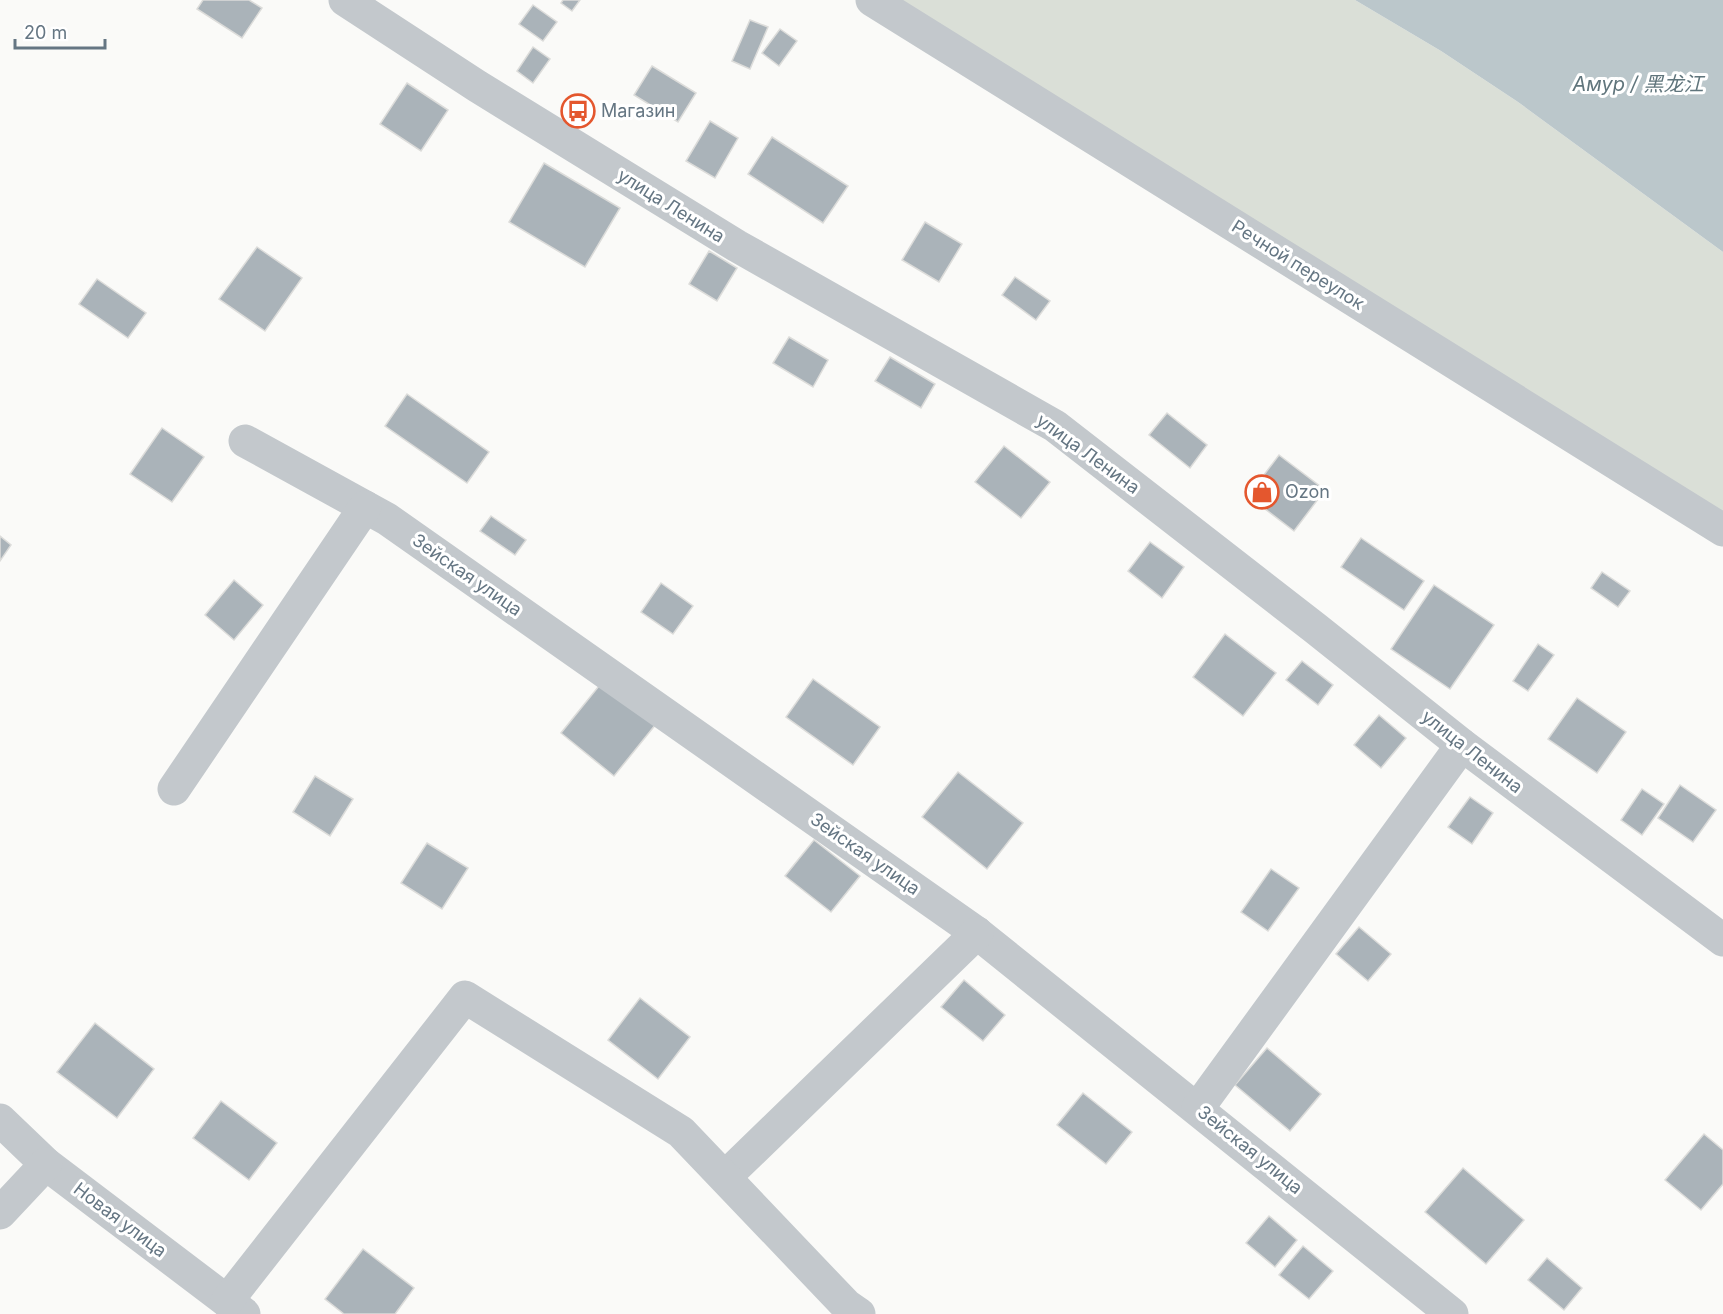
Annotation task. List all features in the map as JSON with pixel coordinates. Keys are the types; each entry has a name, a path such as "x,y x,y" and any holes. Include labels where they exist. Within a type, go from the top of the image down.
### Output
{"street":[{"name":"улица Ленина","path":"345,0 477,86 737,246 1055,426 1316,628 1462,745 1723,940"},
{"name":"Речной переулок","path":"872,0 1723,530"},
{"name":"Зейская улица","path":"245,441 387,519 977,933 1452,1314"},
{"path":"174,789 365,507"},
{"path":"1198,1108 1462,745"},
{"path":"725,1177 977,933"},
{"path":"236,1307 465,997 681,1132 846,1305 859,1314"},
{"name":"Новая улица","path":"0,1120 46,1164 236,1307"},
{"path":"0,1213 46,1164"}],"shaded area":[{"path":"857,0 1355,0 1441,51 1518,102 1723,252 1723,532"}],"water":[{"name":"Амур / 黑龙江","path":"1355,0 1723,0 1723,252 1518,102 1441,51"}],"building":[{"path":"203,0 249,0 262,8 242,38 197,9"},
{"path":"563,0 580,0 572,11 561,3"},
{"path":"533,5 557,22 543,41 519,24"},
{"path":"750,20 768,27 750,69 732,61"},
{"path":"780,29 797,41 779,66 762,53"},
{"path":"533,47 550,59 533,83 517,71"},
{"path":"652,66 696,93 678,122 634,95"},
{"path":"407,83 448,110 421,151 380,124"},
{"path":"710,121 738,138 715,178 686,161"},
{"path":"772,137 848,186 823,223 748,174"},
{"path":"544,163 620,208 585,267 509,222"},
{"path":"925,222 962,244 939,282 902,260"},
{"path":"257,247 302,278 265,331 219,299"},
{"path":"709,251 737,268 717,301 689,284"},
{"path":"1015,277 1050,301 1036,320 1002,295"},
{"path":"97,279 146,313 128,338 79,304"},
{"path":"789,337 828,360 813,387 773,363"},
{"path":"890,357 935,384 921,408 875,381"},
{"path":"407,394 489,452 467,483 385,426"},
{"path":"1167,413 1207,445 1190,468 1149,435"},
{"path":"162,428 204,457 172,502 130,474"},
{"path":"1004,446 1050,482 1021,518 975,482"},
{"path":"1279,455 1325,490 1294,531 1248,496"},
{"path":"491,516 526,540 515,555 480,531"},
{"path":"0,536 11,545 0,561"},
{"path":"1361,538 1424,581 1404,610 1341,567"},
{"path":"1150,542 1184,567 1162,598 1128,571"},
{"path":"1602,572 1630,591 1618,607 1591,588"},
{"path":"234,580 263,605 234,640 205,615"},
{"path":"661,583 693,606 673,634 641,612"},
{"path":"1434,585 1494,625 1450,689 1391,649"},
{"path":"1225,634 1276,673 1243,716 1193,677"},
{"path":"1538,644 1554,655 1528,691 1513,681"},
{"path":"1302,661 1333,685 1318,705 1286,680"},
{"path":"813,679 880,727 853,765 786,717"},
{"path":"603,681 656,724 614,776 561,733"},
{"path":"1577,698 1626,732 1597,773 1548,739"},
{"path":"1379,715 1406,738 1381,768 1354,745"},
{"path":"958,772 1023,823 987,869 922,817"},
{"path":"315,776 353,799 330,836 293,812"},
{"path":"1680,785 1716,810 1693,842 1658,818"},
{"path":"1642,789 1664,804 1642,835 1621,820"},
{"path":"1470,797 1493,813 1472,844 1448,827"},
{"path":"814,840 860,876 831,912 785,876"},
{"path":"427,843 468,868 442,909 401,883"},
{"path":"1271,869 1299,888 1268,931 1241,912"},
{"path":"1359,927 1391,954 1368,981 1336,954"},
{"path":"964,980 1005,1015 983,1041 941,1007"},
{"path":"640,998 690,1037 658,1079 608,1040"},
{"path":"95,1023 154,1069 117,1118 57,1072"},
{"path":"1267,1048 1321,1094 1290,1131 1235,1085"},
{"path":"1083,1093 1132,1132 1106,1164 1057,1125"},
{"path":"221,1101 277,1143 249,1180 193,1138"},
{"path":"1704,1134 1723,1150 1723,1184 1701,1210 1665,1180"},
{"path":"1463,1168 1524,1220 1486,1264 1425,1212"},
{"path":"1269,1216 1297,1240 1275,1267 1246,1243"},
{"path":"1303,1246 1333,1271 1309,1299 1279,1275"},
{"path":"363,1249 414,1288 395,1314 344,1314 325,1299"},
{"path":"1547,1258 1582,1288 1564,1310 1528,1280"}],"place":[{"name":"Магазин","path":"578,111"},
{"name":"Ozon","path":"1262,492"}]}
